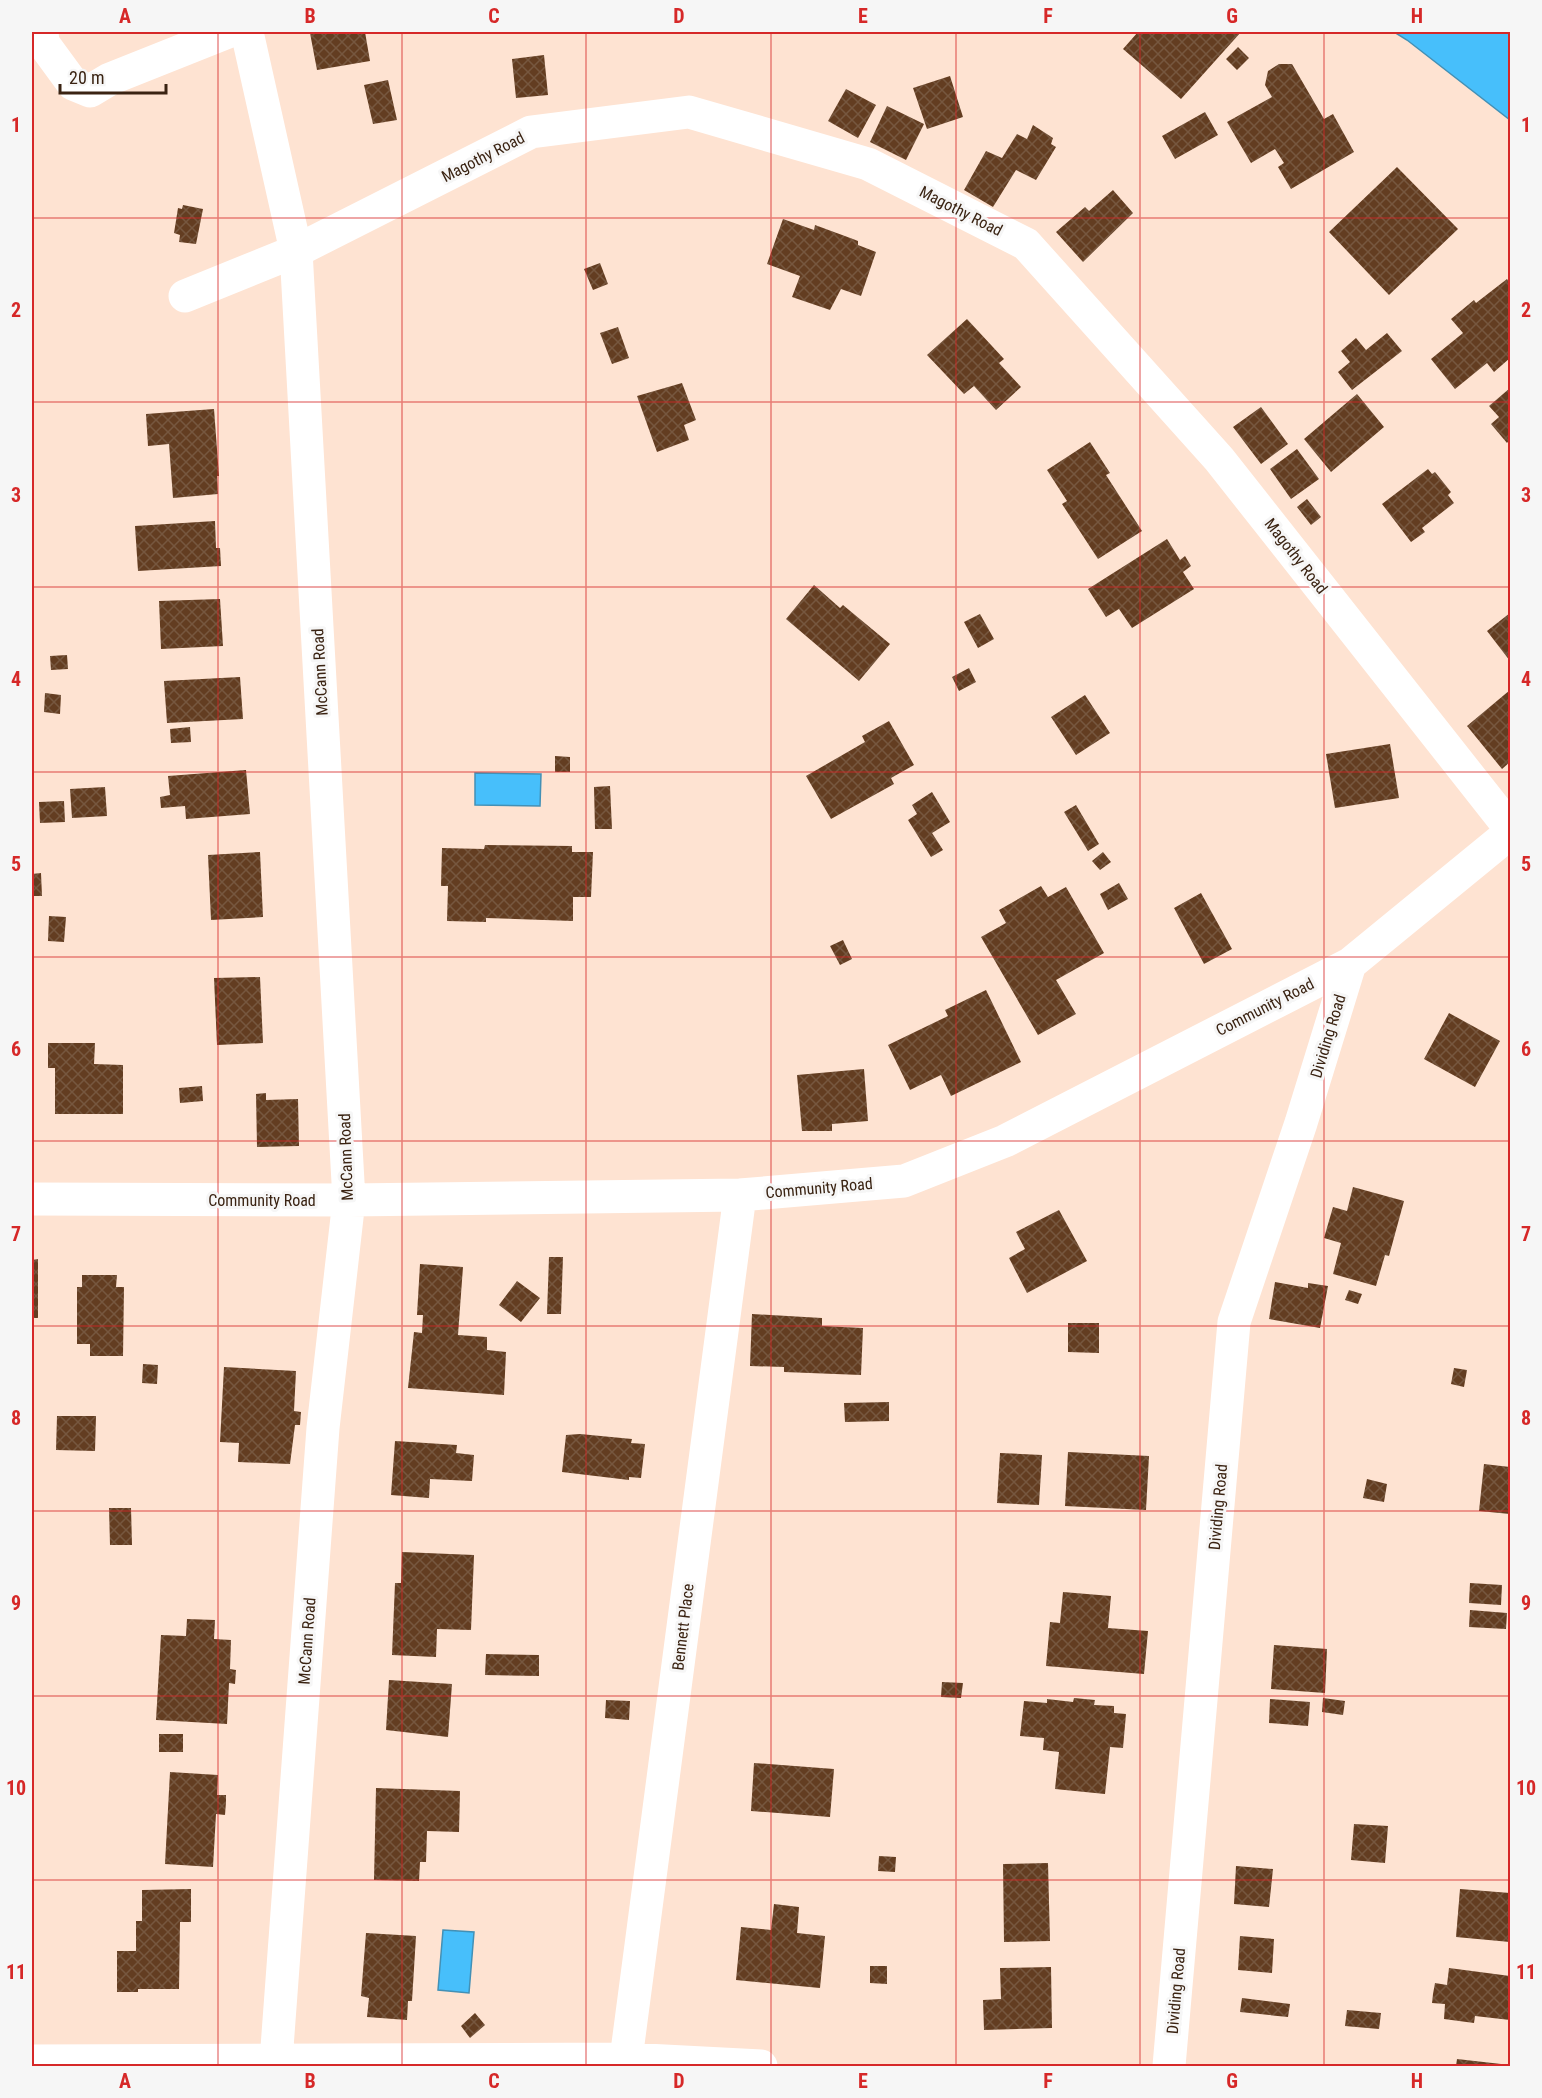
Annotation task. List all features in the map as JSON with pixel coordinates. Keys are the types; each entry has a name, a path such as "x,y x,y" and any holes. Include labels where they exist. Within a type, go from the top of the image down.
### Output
{"street":[{"path":"42,32 43,43 73,84 90,91 110,80 228,32"},
{"name":"McCann Road","path":"247,32 296,251 349,1200 323,1428 276,2061"},
{"name":"Magothy Road","path":"185,296 296,251 531,132 689,112 868,164 1026,244 1219,459 1510,828"},
{"name":"Community Road","path":"32,1198 349,1200 740,1195 904,1181 1005,1141 1350,964 1510,833"},
{"name":"Dividing Road","path":"1169,2067 1234,1322 1302,1123 1350,964"},
{"name":"Bennett Place","path":"626,2058 740,1195"},
{"path":"32,2061 626,2058 761,2067"}],"water":[{"path":"1394,32 1510,32 1510,120 1407,40"},
{"path":"475,773 541,774 540,806 475,805"},
{"path":"443,1930 474,1932 469,1993 438,1990"}],"building":[{"path":"365,32 370,61 317,70 310,33"},
{"path":"1138,32 1241,32 1181,99 1123,49"},
{"path":"1238,47 1249,58 1237,70 1226,59"},
{"path":"544,55 548,95 516,98 512,59"},
{"path":"1279,64 1292,64 1324,119 1333,114 1354,152 1291,189 1278,167 1284,163 1275,149 1251,163 1227,122 1272,97 1265,85 1268,71"},
{"path":"950,76 963,117 927,129 913,88"},
{"path":"388,80 397,120 373,124 364,85"},
{"path":"846,89 876,105 858,138 828,121"},
{"path":"887,106 924,124 906,160 870,142"},
{"path":"1205,112 1218,135 1175,159 1162,136"},
{"path":"1033,125 1053,138 1051,144 1056,147 1036,180 1016,170 993,207 964,190 986,151 1002,158 1017,134 1027,139"},
{"path":"1397,167 1458,229 1389,295 1329,232"},
{"path":"1113,190 1133,213 1083,262 1056,232 1085,207 1089,211"},
{"path":"183,205 203,209 196,244 179,242 180,235 174,233 178,208 182,209"},
{"path":"783,219 814,230 815,225 858,241 858,245 876,252 861,296 841,289 830,310 792,297 800,276 767,264"},
{"path":"600,263 608,284 593,290 584,269"},
{"path":"1507,279 1510,283 1510,358 1494,372 1487,363 1455,389 1431,359 1463,333 1451,319 1474,300 1476,303"},
{"path":"967,319 1004,359 999,363 1021,387 996,410 974,386 964,394 927,355"},
{"path":"618,327 629,358 612,364 600,333"},
{"path":"1387,333 1402,351 1352,390 1338,372 1350,362 1341,351 1356,338 1366,350"},
{"path":"682,383 696,420 684,425 689,440 657,452 637,396"},
{"path":"1510,388 1510,439 1507,443 1491,424 1499,417 1489,406"},
{"path":"1357,394 1384,427 1331,472 1304,439"},
{"path":"1261,407 1288,444 1261,464 1233,427"},
{"path":"214,409 219,476 217,476 218,494 173,498 169,444 148,446 146,414"},
{"path":"1090,442 1110,473 1106,475 1142,531 1098,559 1062,504 1067,501 1047,470"},
{"path":"1297,449 1319,479 1291,499 1270,469"},
{"path":"1428,469 1432,474 1435,472 1451,492 1448,495 1454,503 1422,528 1425,532 1411,542 1382,504"},
{"path":"1307,499 1321,517 1311,525 1297,507"},
{"path":"215,521 216,548 220,548 221,566 138,571 135,526"},
{"path":"1167,539 1180,560 1185,556 1191,566 1183,572 1194,589 1132,628 1119,609 1106,617 1088,589"},
{"path":"814,585 840,608 843,605 890,644 859,681 786,619"},
{"path":"220,599 223,646 161,649 159,601"},
{"path":"1510,613 1510,661 1487,631"},
{"path":"980,614 994,639 978,648 964,622"},
{"path":"67,655 68,669 51,670 50,656"},
{"path":"969,668 976,682 959,691 952,677"},
{"path":"240,677 243,719 167,723 164,681"},
{"path":"1510,690 1510,762 1502,769 1467,726"},
{"path":"45,693 61,695 60,714 44,712"},
{"path":"1085,695 1110,733 1076,755 1051,717"},
{"path":"889,721 914,765 891,778 894,784 831,819 806,776 865,742 862,736"},
{"path":"190,727 191,742 171,743 170,729"},
{"path":"1390,744 1399,798 1335,808 1326,754"},
{"path":"555,756 570,757 570,772 555,772"},
{"path":"246,770 250,814 186,819 185,806 161,808 160,797 170,795 168,776"},
{"path":"610,786 612,829 595,829 594,787"},
{"path":"105,787 107,816 72,818 70,789"},
{"path":"932,792 950,822 932,833 943,850 931,857 908,820 917,814 912,805"},
{"path":"64,801 65,822 40,823 39,802"},
{"path":"1076,805 1099,844 1088,851 1064,812"},
{"path":"485,845 572,846 572,852 593,852 591,897 573,897 573,921 486,918 486,922 447,921 448,886 441,886 442,848 484,849"},
{"path":"260,852 263,917 211,920 208,855"},
{"path":"1103,852 1111,862 1100,870 1092,861"},
{"path":"41,873 42,896 32,896 32,874"},
{"path":"1119,883 1128,899 1108,910 1100,894"},
{"path":"1041,886 1048,897 1066,887 1104,953 1056,980 1076,1014 1038,1035 981,937 1006,923 999,910"},
{"path":"1201,893 1232,949 1204,964 1174,908"},
{"path":"49,916 66,917 64,942 48,941"},
{"path":"843,940 852,959 840,965 830,946"},
{"path":"260,977 263,1043 217,1045 214,978"},
{"path":"986,990 1021,1062 951,1096 941,1075 910,1090 888,1045 948,1016 945,1010"},
{"path":"1449,1013 1500,1041 1475,1087 1424,1059"},
{"path":"48,1043 95,1043 94,1064 123,1065 123,1114 55,1114 55,1068 48,1068"},
{"path":"864,1069 868,1121 832,1124 832,1131 802,1131 797,1075"},
{"path":"202,1086 203,1101 180,1103 179,1088"},
{"path":"266,1093 266,1100 298,1099 299,1146 257,1147 256,1094"},
{"path":"1353,1187 1404,1201 1389,1256 1385,1255 1376,1286 1333,1274 1341,1243 1324,1238 1333,1207 1347,1211"},
{"path":"1059,1210 1087,1261 1027,1293 1009,1258 1025,1249 1016,1232"},
{"path":"549,1257 563,1257 561,1314 547,1314"},
{"path":"38,1259 38,1318 32,1318 32,1260"},
{"path":"420,1264 463,1267 458,1335 487,1337 487,1350 506,1352 504,1395 408,1388 414,1332 422,1333 423,1315 417,1315"},
{"path":"82,1275 117,1275 116,1287 124,1287 123,1356 90,1356 90,1344 77,1344 77,1287 82,1287"},
{"path":"517,1281 540,1298 521,1322 499,1305"},
{"path":"1275,1282 1308,1288 1308,1283 1328,1286 1320,1328 1269,1319"},
{"path":"1349,1290 1362,1294 1358,1304 1345,1300"},
{"path":"752,1314 822,1318 822,1326 863,1328 861,1375 784,1372 784,1367 750,1366"},
{"path":"1068,1323 1099,1323 1099,1353 1068,1352"},
{"path":"143,1364 158,1365 157,1384 142,1383"},
{"path":"224,1367 296,1371 294,1411 301,1412 300,1425 295,1425 290,1464 238,1462 239,1443 220,1442"},
{"path":"1454,1368 1467,1370 1464,1387 1451,1384"},
{"path":"889,1402 889,1421 845,1422 844,1403"},
{"path":"57,1416 96,1416 95,1451 56,1450"},
{"path":"580,1434 632,1439 631,1443 645,1444 641,1478 629,1477 629,1480 562,1472 566,1435"},
{"path":"395,1441 457,1445 456,1453 474,1455 472,1481 430,1479 429,1498 391,1495"},
{"path":"1068,1452 1149,1456 1146,1510 1065,1506"},
{"path":"1000,1453 1042,1455 1039,1505 997,1503"},
{"path":"1484,1464 1510,1467 1510,1514 1479,1511"},
{"path":"1367,1479 1387,1484 1384,1502 1363,1498"},
{"path":"109,1508 131,1508 132,1545 110,1545"},
{"path":"402,1552 474,1555 471,1630 437,1629 436,1657 392,1655 395,1583 401,1583"},
{"path":"1470,1583 1502,1585 1501,1605 1469,1603"},
{"path":"1063,1592 1111,1596 1108,1628 1148,1631 1144,1674 1046,1666 1050,1622 1060,1623"},
{"path":"1470,1610 1507,1613 1506,1629 1469,1627"},
{"path":"187,1619 215,1620 214,1639 231,1640 230,1669 236,1670 235,1684 229,1683 227,1724 156,1720 161,1635 186,1636"},
{"path":"1274,1645 1327,1649 1325,1693 1271,1689"},
{"path":"486,1654 539,1655 539,1676 485,1675"},
{"path":"389,1680 452,1684 448,1737 386,1730"},
{"path":"942,1682 963,1683 961,1698 941,1697"},
{"path":"1074,1698 1095,1700 1094,1705 1114,1706 1114,1713 1126,1714 1123,1748 1110,1747 1105,1794 1055,1789 1059,1752 1043,1750 1044,1738 1020,1736 1024,1701 1047,1703 1047,1699 1073,1702"},
{"path":"1323,1698 1345,1701 1343,1715 1322,1712"},
{"path":"1270,1699 1310,1702 1308,1726 1269,1723"},
{"path":"606,1700 630,1701 629,1720 605,1718"},
{"path":"159,1734 183,1734 183,1752 159,1752"},
{"path":"754,1763 834,1769 830,1817 751,1811"},
{"path":"170,1772 218,1775 217,1795 226,1795 226,1802 225,1815 216,1814 213,1867 165,1864"},
{"path":"376,1788 460,1791 459,1832 427,1831 426,1862 420,1862 419,1881 374,1880"},
{"path":"1354,1824 1388,1826 1385,1863 1351,1860"},
{"path":"879,1856 896,1857 895,1872 878,1871"},
{"path":"1048,1863 1050,1941 1004,1942 1003,1864"},
{"path":"1236,1866 1273,1869 1269,1907 1234,1904"},
{"path":"191,1889 191,1922 180,1922 179,1989 138,1989 138,1992 117,1992 117,1951 136,1951 136,1921 142,1921 142,1890"},
{"path":"1460,1889 1510,1893 1510,1942 1456,1937"},
{"path":"774,1904 799,1907 797,1933 825,1936 820,1988 736,1980 741,1927 771,1930"},
{"path":"366,1933 416,1936 412,2001 408,2001 407,2020 367,2017 369,1998 361,1996"},
{"path":"1240,1936 1274,1939 1272,1973 1238,1970"},
{"path":"870,1966 887,1966 887,1984 870,1983"},
{"path":"1051,1967 1052,2028 984,2030 983,2000 1001,1999 1000,1968"},
{"path":"1449,1968 1510,1976 1510,2020 1475,2016 1474,2023 1444,2019 1445,2004 1432,2003 1435,1983 1447,1985"},
{"path":"1242,1998 1290,2004 1288,2017 1240,2012"},
{"path":"1347,2010 1381,2013 1379,2029 1345,2026"},
{"path":"475,2013 485,2025 470,2038 461,2026"},
{"path":"1457,2059 1510,2065 1510,2066 1456,2066"}]}
